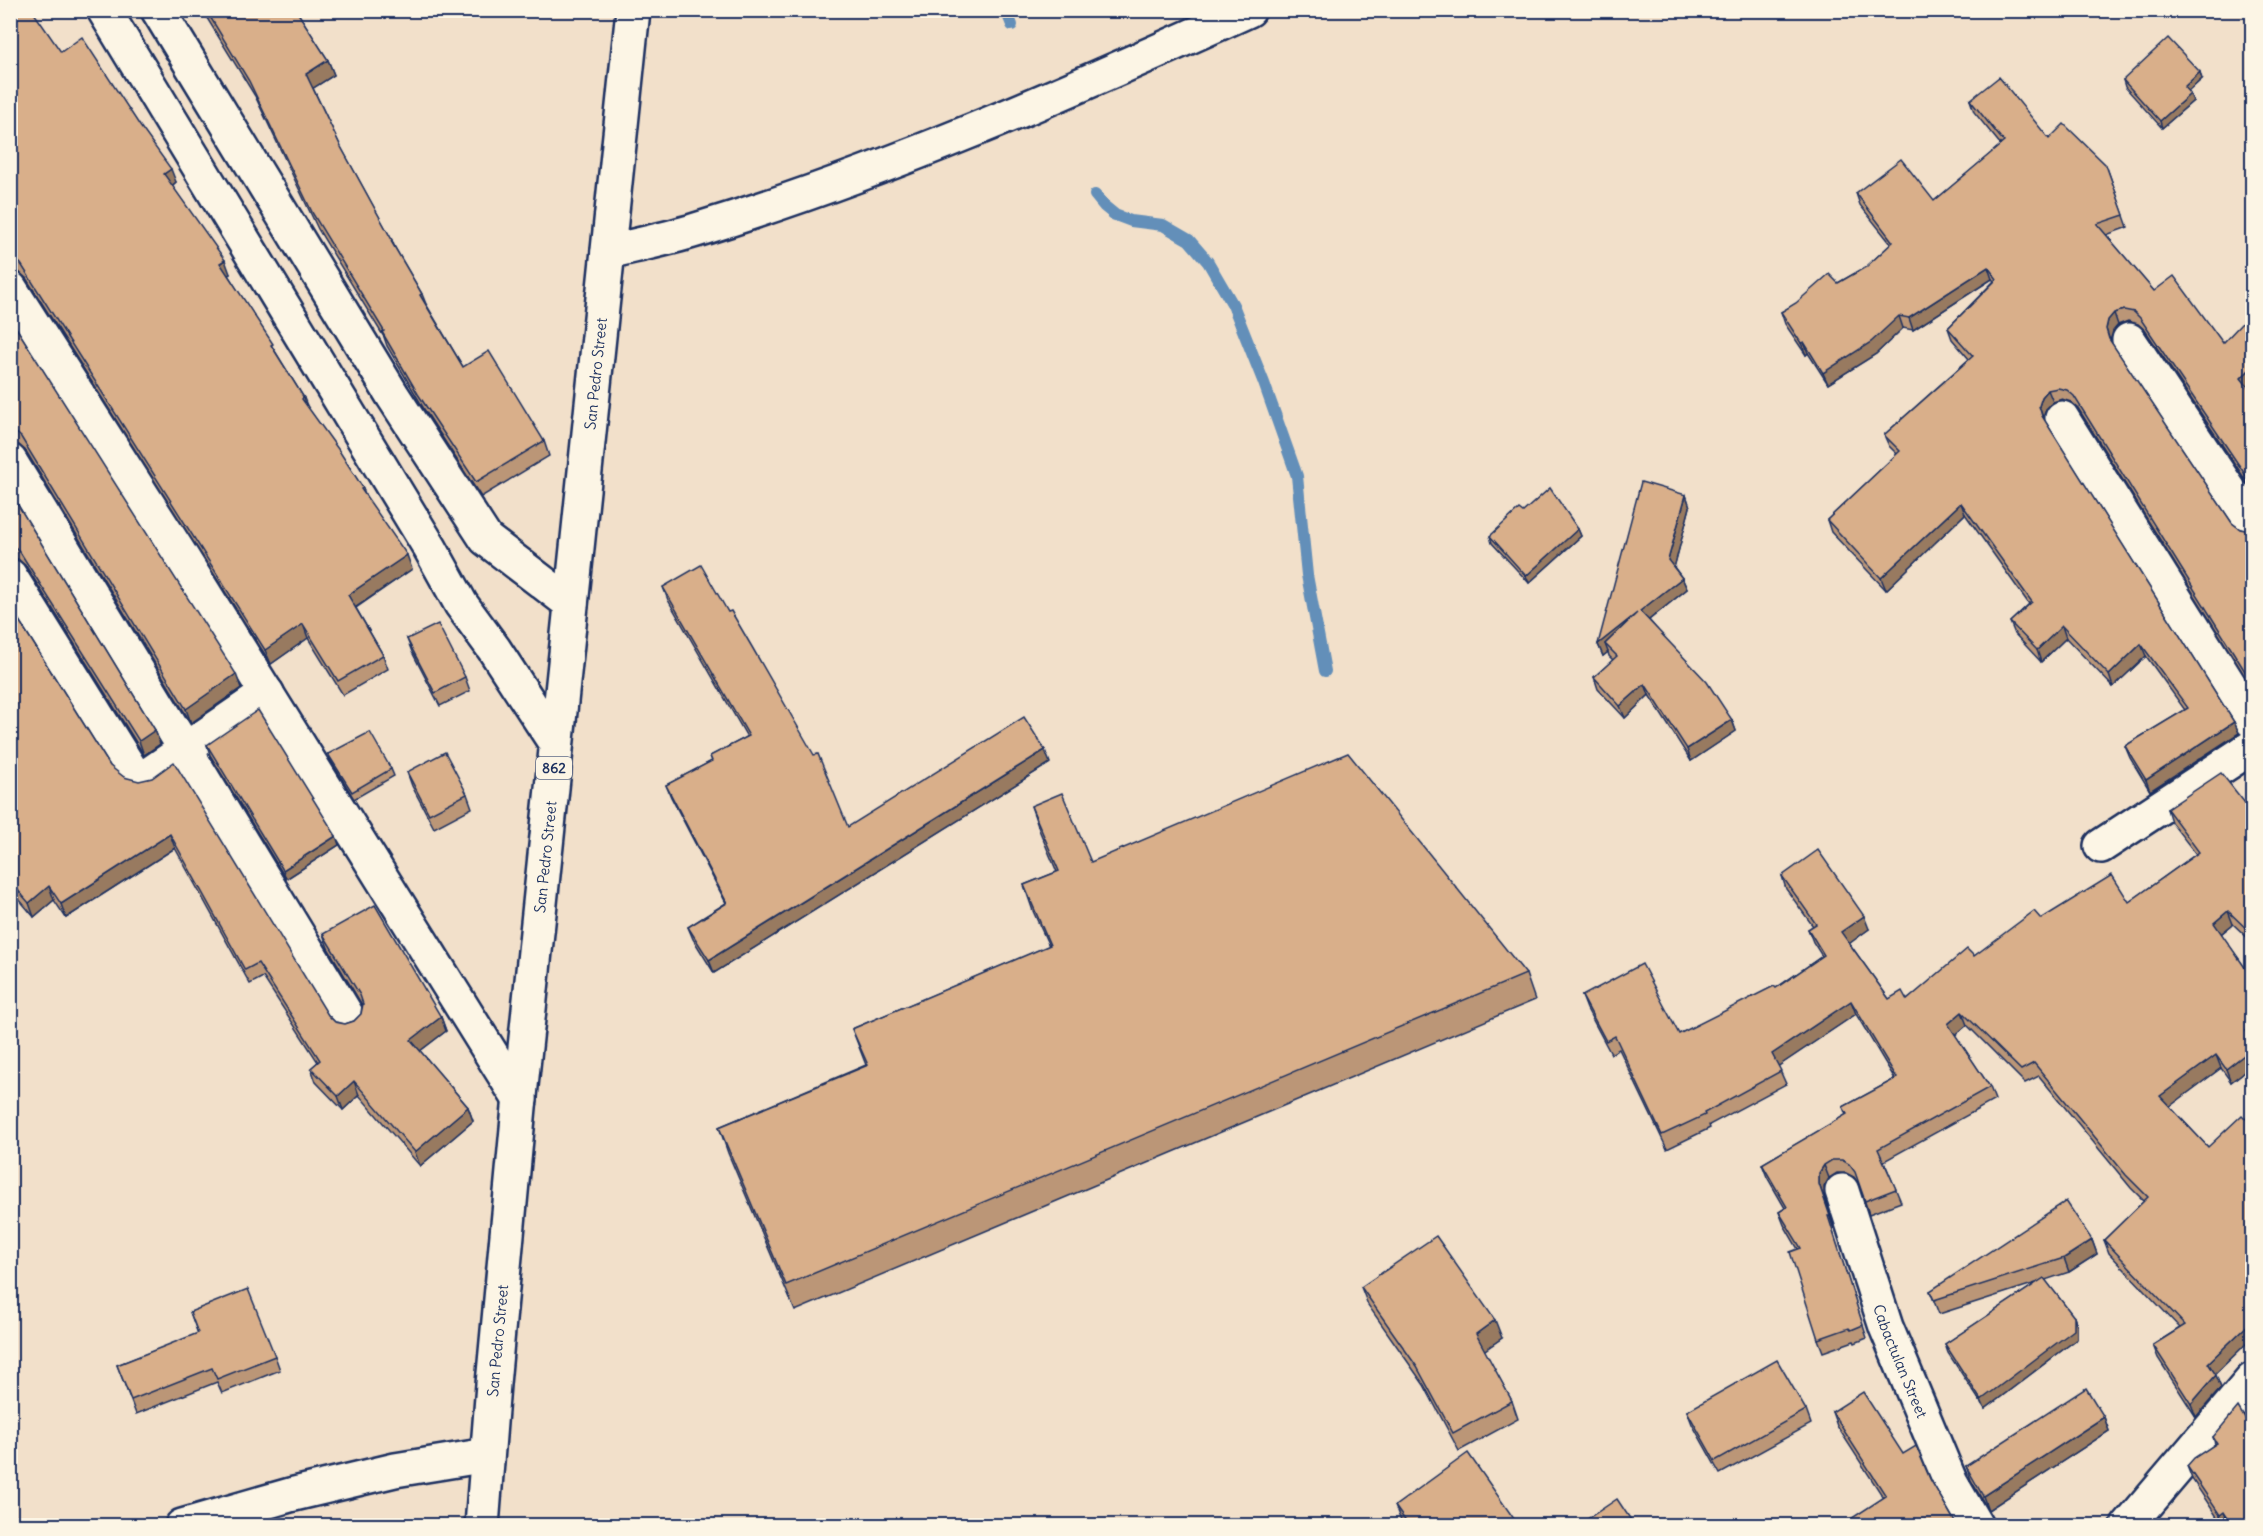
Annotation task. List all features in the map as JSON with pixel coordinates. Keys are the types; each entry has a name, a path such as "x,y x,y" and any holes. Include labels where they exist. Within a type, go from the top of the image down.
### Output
{"street":[{"path":"104,10 430,548 461,604 494,649 556,744"},
{"path":"158,10 393,396 486,540 571,604"},
{"name":"San Pedro Street","path":"482,1526 520,1100 633,10"},
{"path":"608,252 694,231 821,189 1111,73 1248,10"},
{"path":"10,288 267,693 520,1100"},
{"path":"2129,340 2253,524"},
{"path":"2062,418 2253,721"},
{"path":"10,461 349,1019"},
{"path":"10,576 131,770 139,775 146,776 267,693"},
{"path":"2101,846 2252,748"},
{"name":"Cabactulan Street","path":"1842,1191 1886,1327 1951,1483 1976,1526"},
{"path":"2128,1526 2253,1380"},
{"path":"182,1526 290,1495 374,1475 487,1455"}],"building":[{"path":"10,10 32,10 61,52 82,37 171,169 164,174 225,260 220,263 273,344 271,345 304,398 302,399 338,449 363,488 361,489 407,555 348,595 383,655 338,681 303,624 265,650 21,264 10,257"},
{"path":"206,10 296,10 328,60 306,74 341,147 422,294 420,295 463,367 489,351 544,441 476,482 418,394 382,332 384,331 313,214 249,81"},
{"path":"2168,38 2200,72 2184,87 2190,94 2160,121 2123,80"},
{"path":"1999,77 2049,139 2064,124 2106,165 2124,215 2097,224 2154,291 2174,276 2223,343 2242,323 2253,332 2253,366 2241,378 2253,393 2253,486 2140,318 2134,312 2124,310 2114,313 2108,320 2106,329 2109,339 2232,523 2240,529 2253,530 2253,684 2074,396 2067,390 2058,388 2048,390 2039,406 2042,416 2234,722 2146,780 2125,746 2188,708 2141,644 2109,675 2062,626 2037,650 2010,622 2032,602 1961,503 1881,578 1827,520 1900,451 1884,435 1973,356 1948,328 1997,279 1988,267 1909,318 1899,316 1871,342 1823,373 1804,342 1801,343 1781,312 1796,303 1829,274 1838,283 1866,267 1893,242 1856,193 1901,159 1934,201 2004,142 1970,100"},
{"path":"10,318 236,674 186,709 21,437 10,430"},
{"path":"1641,482 1686,495 1668,560 1682,578 1640,611 1707,682 1732,720 1687,749 1645,684 1620,706 1594,677 1617,656 1605,644 1637,613 1598,644"},
{"path":"1550,488 1578,529 1526,576 1490,536 1519,509 1523,512"},
{"path":"10,492 155,730 139,741 20,552 10,545"},
{"path":"701,565 728,612 731,611 814,755 818,754 848,827 1024,717 1045,750 709,960 688,927 727,903 666,785 712,761 710,756 749,736 663,587"},
{"path":"10,606 110,766 124,777 139,781 152,778 174,762 328,1015 335,1022 345,1024 354,1021 361,1014 363,1004 360,995 323,934 375,905 441,1017 411,1040 468,1107 415,1152 354,1081 338,1096 311,1068 320,1060 258,963 245,970 170,834 61,904 49,886 29,903 10,881"},
{"path":"438,624 465,677 435,693 407,639"},
{"path":"258,710 336,836 283,870 207,745"},
{"path":"370,732 391,769 352,792 328,754"},
{"path":"445,752 467,794 429,814 407,772"},
{"path":"1348,753 1526,974 786,1285 719,1127 868,1065 852,1029 1050,945 1024,885 1059,871 1031,806 1062,793 1091,862"},
{"path":"2221,773 2253,813 2253,935 2228,911 2214,923 2253,979 2253,1026 2246,1031 2253,1039 2253,1048 2226,1069 2216,1055 2160,1096 2208,1147 2242,1115 2253,1126 2253,1320 2208,1363 2216,1375 2191,1404 2153,1345 2185,1325 2104,1240 2148,1197 2126,1175 2034,1063 2021,1070 1962,1012 1948,1024 1990,1087 1878,1149 1896,1189 1865,1201 1855,1172 1849,1164 1842,1160 1832,1160 1824,1165 1819,1173 1819,1184 1830,1216 1828,1216 1863,1325 1818,1339 1790,1252 1801,1248 1779,1212 1787,1207 1762,1164 1847,1114 1843,1107 1897,1078 1851,1001 1772,1054 1781,1071 1704,1113 1705,1115 1662,1135 1615,1036 1606,1041 1582,996 1642,964 1679,1034 1774,986 1776,988 1824,955 1808,929 1816,924 1782,876 1818,850 1864,916 1841,932 1889,999 1902,991 1907,1000 1967,949 1974,956 2034,911 2041,919 2112,875 2129,902 2199,852 2167,809"},
{"path":"2066,1201 2092,1240 2064,1258 1934,1300 1930,1291"},
{"path":"1436,1236 1495,1320 1476,1334 1512,1401 1453,1433 1417,1367 1361,1287"},
{"path":"2044,1278 2074,1317 2074,1330 1981,1400 1945,1344"},
{"path":"248,1289 275,1356 217,1379 212,1368 131,1400 117,1365 198,1333 190,1312"},
{"path":"1777,1360 1806,1410 1715,1461 1687,1411"},
{"path":"2086,1388 2104,1417 1983,1496 1966,1466"},
{"path":"1863,1392 1903,1454 1916,1446 1930,1479 1959,1526 1840,1526 1886,1496 1832,1412"},
{"path":"2238,1407 2247,1422 2253,1417 2253,1526 2233,1526 2224,1512 2220,1515 2187,1466 2194,1458 2217,1443 2213,1437"},
{"path":"1468,1453 1519,1526 1409,1526 1395,1506"},
{"path":"1617,1499 1635,1526 1577,1526"}],"waterway":[{"path":"1006,10 1012,25"},
{"path":"1095,195 1115,215 1131,221 1163,225 1189,240 1208,262 1233,305 1297,476 1307,575 1325,671"}]}
